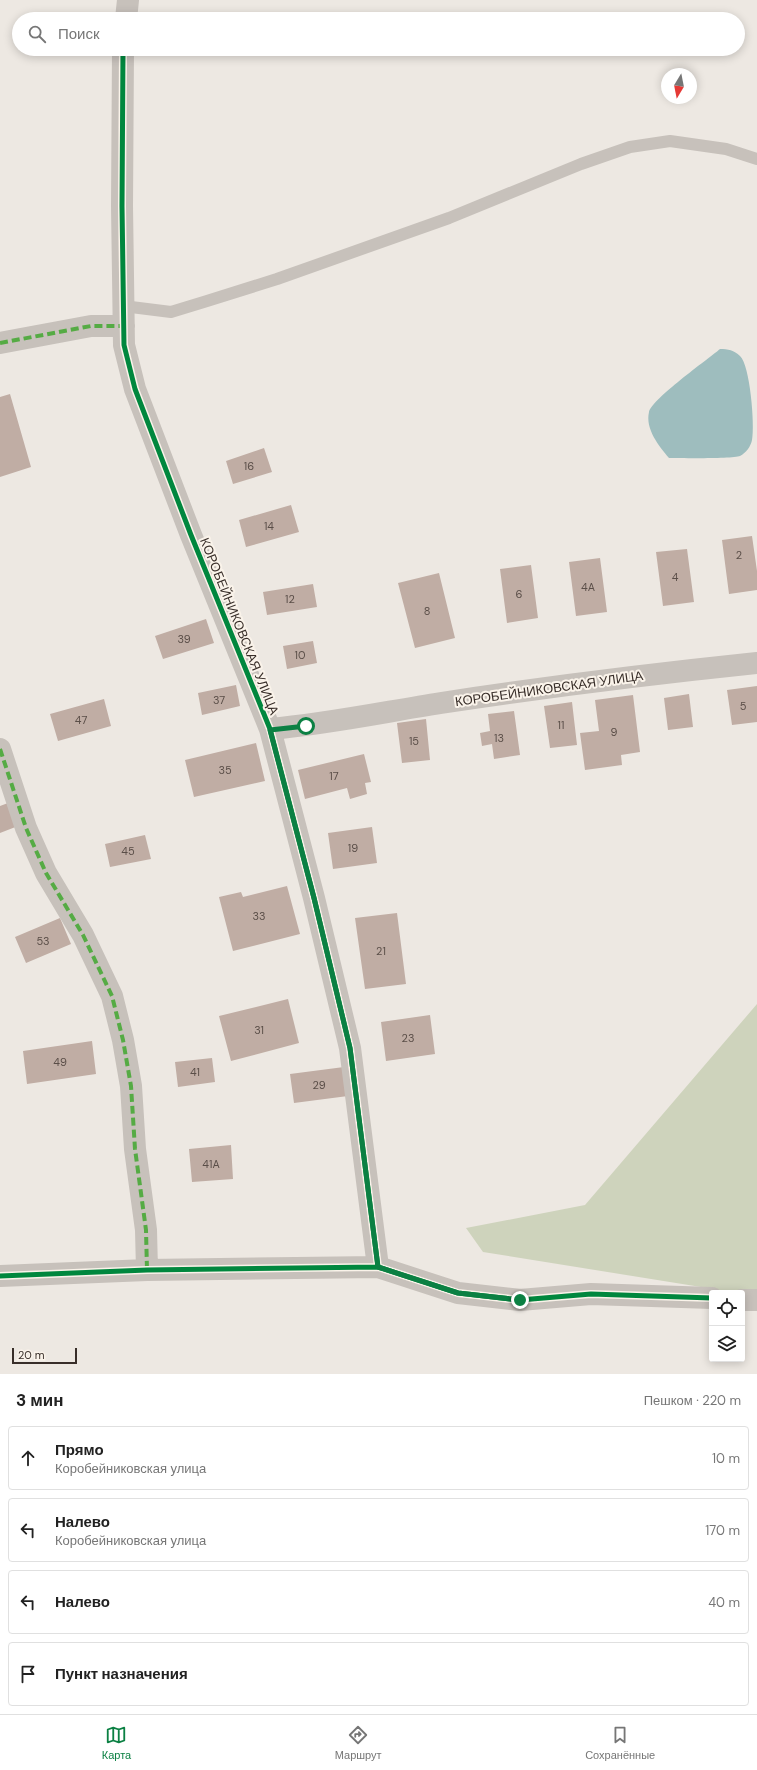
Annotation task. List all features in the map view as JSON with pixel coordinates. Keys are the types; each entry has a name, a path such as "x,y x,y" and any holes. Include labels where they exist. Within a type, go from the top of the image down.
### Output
{"street":[{"path":"127,12 128,0"},
{"name":"КОРОБЕЙНИКОВСКАЯ УЛИЦА","path":"123,56 124,345 135,389 191,535 270,730 314,898 350,1048 378,1267"},
{"path":"0,343 91,326 123,316"},
{"name":"КОРОБЕЙНИКОВСКАЯ УЛИЦА","path":"270,730 306,726 440,703 659,673 757,662"},
{"path":"0,748 26,828 46,873 83,935 112,996 123,1040 131,1086 135,1149 146,1230 147,1270"},
{"path":"0,1276 147,1270 378,1267 458,1293 520,1300 591,1294 709,1298"},
{"path":"745,1300 757,1300"}],"lane":[{"path":"123,316 171,312 277,279 449,218 581,164 630,147 670,141 726,149 757,159"}],"green space":[{"path":"757,1004 757,1296 745,1294 745,1290 720,1290 483,1252 466,1228 585,1205"}],"water":[{"path":"720,349 731,350 738,354 744,362 747,371 753,422 751,445 740,456 735,457 669,458 657,443 651,431 648,418 649,412 652,406 669,389"}],"building":[{"path":"10,394 31,467 0,477 0,397"},
{"path":"264,448 272,472 233,484 226,461"},
{"path":"291,505 299,532 246,547 239,520"},
{"path":"752,536 757,571 757,590 729,594 722,540"},
{"path":"687,549 694,602 663,606 656,552"},
{"path":"600,558 607,612 576,616 569,562"},
{"path":"531,565 538,618 507,623 500,569"},
{"path":"439,573 455,638 415,648 398,583"},
{"path":"313,584 317,607 267,615 263,592"},
{"path":"206,619 214,643 163,659 155,636"},
{"path":"313,641 317,663 287,669 283,646"},
{"path":"236,685 240,706 202,715 198,693"},
{"path":"757,686 757,722 732,725 727,690"},
{"path":"689,694 693,727 668,730 664,698"},
{"path":"633,695 640,752 621,755 622,765 585,770 580,733 599,731 595,700"},
{"path":"104,699 111,726 58,741 50,714"},
{"path":"572,702 577,745 550,748 544,706"},
{"path":"514,711 520,755 494,759 492,744 482,746 480,733 490,731 488,714"},
{"path":"426,719 430,760 402,763 397,723"},
{"path":"256,743 265,781 194,797 185,760"},
{"path":"364,754 371,782 365,783 367,794 350,799 347,788 305,799 298,770"},
{"path":"8,803 18,826 0,833 0,806"},
{"path":"372,827 377,863 333,869 328,833"},
{"path":"145,835 151,859 110,867 105,844"},
{"path":"287,886 300,934 233,951 219,897 241,892 243,897"},
{"path":"397,913 406,984 365,989 355,918"},
{"path":"60,918 71,944 26,963 15,937"},
{"path":"288,999 299,1043 231,1061 219,1016"},
{"path":"430,1015 435,1054 386,1061 381,1022"},
{"path":"92,1041 96,1074 27,1084 23,1051"},
{"path":"212,1058 215,1082 178,1087 175,1062"},
{"path":"344,1067 348,1096 294,1103 290,1074"},
{"path":"231,1145 233,1179 192,1182 189,1149"}],"marked path":[{"path":"0,343 91,326 124,326"},
{"path":"0,749 26,828 46,873 83,935 112,996 123,1040 131,1086 135,1149 146,1230 147,1270"}],"cycle path":[{"path":"123,56 122,206 124,345 135,389 191,535 270,729 314,898 350,1048 378,1267"},
{"path":"0,1276 147,1270 378,1267 458,1293 520,1300 591,1294 709,1298"}],"route":[{"path":"306,726 270,730 314,898 350,1048 378,1267 458,1293 520,1300"}]}
